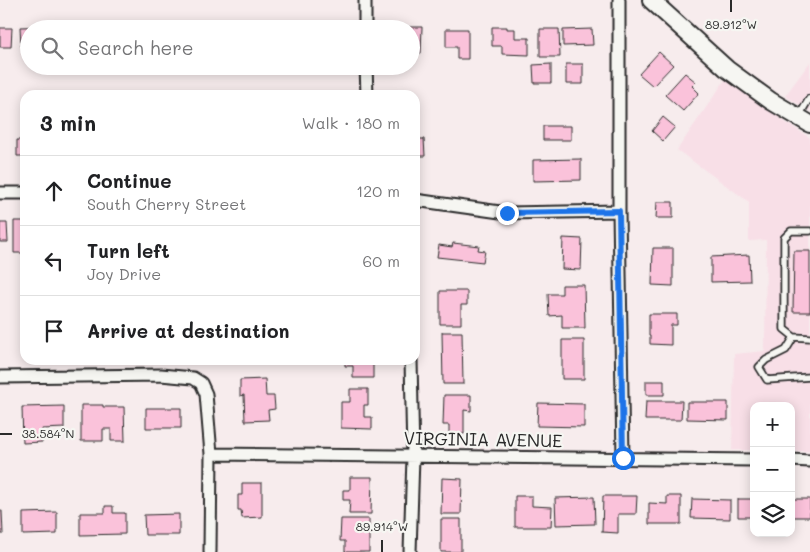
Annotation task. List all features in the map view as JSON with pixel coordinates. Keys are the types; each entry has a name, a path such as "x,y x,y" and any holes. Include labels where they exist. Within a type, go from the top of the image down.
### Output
{"main road":[{"path":"651,0 727,69 771,101 804,121"}],"street":[{"path":"364,0 365,20"},
{"path":"619,0 619,211 623,458"},
{"path":"366,75 367,90"},
{"path":"0,193 20,193"},
{"path":"420,201 507,213 619,211"},
{"path":"410,552 413,457 411,365"},
{"path":"0,377 161,374 192,378 201,383 206,394 211,454 210,552"},
{"name":"VIRGINIA AVENUE","path":"211,454 750,460"},
{"path":"795,460 810,461"}],"lane":[{"path":"804,121 810,100"},
{"path":"810,230 791,231 784,238 784,329 794,338 810,338"},
{"path":"794,338 786,350 766,360 759,367 767,380 810,377"}],"shaded area":[{"path":"810,62 810,111 785,96"},
{"path":"727,77 785,122 810,138 810,451 795,451 795,402 750,402 750,450 732,450 734,354 765,351 766,240 749,241 749,202 677,150"}],"building":[{"path":"420,27 422,27 421,53"},
{"path":"492,27 515,29 515,38 529,38 529,55 502,54 502,46 492,46"},
{"path":"0,28 12,28 11,47 0,47"},
{"path":"446,29 468,29 468,59 457,59 457,47 446,47"},
{"path":"540,29 559,29 560,57 540,57"},
{"path":"592,29 593,45 563,46 563,30"},
{"path":"659,52 673,65 653,86 639,74"},
{"path":"551,64 551,83 534,83 533,65"},
{"path":"566,64 583,64 583,84 566,84"},
{"path":"685,73 696,82 692,86 699,93 683,111 665,95"},
{"path":"663,117 675,127 663,141 652,131"},
{"path":"543,126 571,126 571,140 543,140"},
{"path":"420,139 424,139 425,156 420,156"},
{"path":"17,140 20,140 20,156 17,156"},
{"path":"581,159 581,180 533,181 533,160"},
{"path":"657,202 673,202 673,218 656,218"},
{"path":"14,221 20,221 20,253 14,253"},
{"path":"0,223 7,223 8,242 0,242"},
{"path":"563,238 582,239 581,270 562,269"},
{"path":"453,243 479,246 478,250 485,251 483,262 437,257 439,245 452,247"},
{"path":"653,248 673,248 673,286 652,285"},
{"path":"794,251 810,251 810,312 793,312"},
{"path":"749,255 750,281 711,282 711,257"},
{"path":"562,285 584,285 585,328 562,328 562,315 549,316 548,294 562,294"},
{"path":"440,291 467,291 467,305 461,305 461,324 440,324"},
{"path":"649,314 677,314 677,325 671,325 671,345 650,344"},
{"path":"442,332 462,332 463,384 443,384"},
{"path":"562,340 584,340 584,379 562,379"},
{"path":"373,365 373,378 353,378 353,366 345,366"},
{"path":"265,379 266,396 274,396 275,409 268,410 269,420 245,421 244,395 240,396 240,380"},
{"path":"646,381 664,381 664,395 646,395"},
{"path":"350,389 368,389 368,405 364,405 364,417 372,417 372,429 341,428 341,402 350,402"},
{"path":"444,395 471,395 471,411 464,410 464,434 449,434 449,425 443,425"},
{"path":"646,401 682,401 681,420 645,420"},
{"path":"687,402 728,402 728,420 687,419"},
{"path":"538,403 584,404 584,427 537,426"},
{"path":"81,405 124,407 125,441 111,441 111,429 103,429 103,441 81,441"},
{"path":"64,406 64,428 42,429 42,442 23,443 22,407"},
{"path":"146,408 181,408 181,428 146,428"},
{"path":"350,477 372,477 371,514 349,514 350,500 343,500 343,490 350,490"},
{"path":"442,478 462,479 461,514 441,514"},
{"path":"242,483 262,483 262,517 242,518 241,510 238,510 238,495 242,495"},
{"path":"515,496 532,496 532,506 552,507 551,527 515,527"},
{"path":"603,496 637,496 636,514 618,514 618,533 602,532"},
{"path":"667,496 681,496 681,524 649,524 649,503 667,504"},
{"path":"594,497 595,524 556,525 555,498"},
{"path":"692,499 730,500 730,519 691,518"},
{"path":"738,499 750,499 750,517 738,517"},
{"path":"795,499 810,499 810,517 795,517"},
{"path":"105,506 113,506 113,513 125,513 125,534 80,535 80,513 105,513"},
{"path":"0,511 2,511 3,534 0,534"},
{"path":"57,512 57,534 23,535 23,513"},
{"path":"179,514 179,535 145,535 144,515"},
{"path":"341,519 369,519 369,552 345,552 345,541 340,541"},
{"path":"441,519 461,519 461,552 441,552"}],"route":[{"path":"507,213 619,211 623,458"}]}
